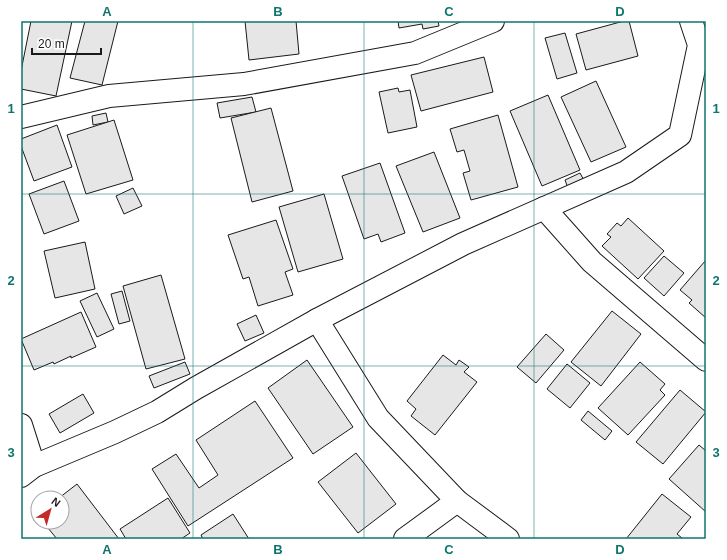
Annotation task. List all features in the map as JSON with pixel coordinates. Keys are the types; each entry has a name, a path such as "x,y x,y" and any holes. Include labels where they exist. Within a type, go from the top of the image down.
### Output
{"street":[{"path":"21,117 109,96 244,84 415,53 493,21"},
{"path":"21,425 27,471 157,412 196,388 317,320 463,244 626,172 680,136 700,70 699,45 691,21"},
{"path":"544,208 592,262 706,360"},
{"path":"317,320 378,418 457,500 508,539"},
{"path":"405,539 457,500"}],"building":[{"path":"31,21 72,21 56,96 21,89 21,71"},
{"path":"85,21 118,21 102,85 70,78"},
{"path":"245,21 296,21 299,54 249,60"},
{"path":"398,21 438,21 439,26 423,29 422,24 399,28"},
{"path":"629,21 638,56 586,70 576,34"},
{"path":"565,33 577,73 557,79 545,38"},
{"path":"484,57 493,92 421,111 411,75"},
{"path":"596,81 626,147 591,162 561,97"},
{"path":"398,88 399,92 410,90 417,127 388,133 379,92"},
{"path":"548,95 580,170 542,186 510,111"},
{"path":"252,97 256,112 220,118 217,103"},
{"path":"271,108 293,191 252,202 231,118"},
{"path":"106,113 108,122 93,125 92,116"},
{"path":"498,115 518,187 471,200 463,173 470,171 464,150 457,152 450,129"},
{"path":"114,120 133,180 86,194 67,135"},
{"path":"57,125 72,167 34,181 21,146 21,139"},
{"path":"434,152 460,218 423,232 396,166"},
{"path":"380,163 405,233 381,242 378,234 364,239 342,176"},
{"path":"580,173 586,184 569,191 565,180"},
{"path":"64,181 79,221 44,234 29,194"},
{"path":"133,188 142,206 124,214 116,196"},
{"path":"324,194 343,259 298,272 279,207"},
{"path":"628,218 664,251 638,279 602,246 611,237 607,234 617,223 621,226"},
{"path":"276,220 293,269 285,272 293,295 258,306 249,277 243,279 228,235"},
{"path":"85,242 95,289 55,298 44,251"},
{"path":"664,256 684,273 664,296 644,278"},
{"path":"706,260 706,318 689,303 692,300 680,290"},
{"path":"161,275 185,359 146,369 123,286"},
{"path":"122,291 130,321 119,324 111,294"},
{"path":"97,293 114,329 97,337 80,301"},
{"path":"612,311 641,334 601,386 571,362"},
{"path":"81,312 96,347 71,358 71,356 54,364 53,362 34,370 21,339"},
{"path":"256,315 264,333 245,341 237,324"},
{"path":"546,334 564,350 536,383 517,367"},
{"path":"443,355 456,365 459,360 469,367 464,372 477,382 435,435 411,416 416,409 407,401"},
{"path":"307,360 353,427 313,454 268,388"},
{"path":"185,362 190,374 154,388 149,376"},
{"path":"640,362 665,384 660,390 665,395 628,435 598,408"},
{"path":"567,364 590,383 570,408 547,389"},
{"path":"680,390 706,412 663,464 636,442"},
{"path":"83,394 94,413 60,433 49,414"},
{"path":"255,401 293,458 188,526 152,469 176,454 199,488 218,475 196,440"},
{"path":"588,411 612,431 605,440 581,420"},
{"path":"699,445 706,451 706,512 669,479"},
{"path":"356,453 396,504 358,533 318,482"},
{"path":"77,484 119,539 57,539 50,530 70,530 69,490"},
{"path":"662,494 691,517 677,534 682,538 626,539"},
{"path":"168,498 190,533 181,539 126,539 120,529"},
{"path":"233,514 249,539 203,539 201,535"}]}
